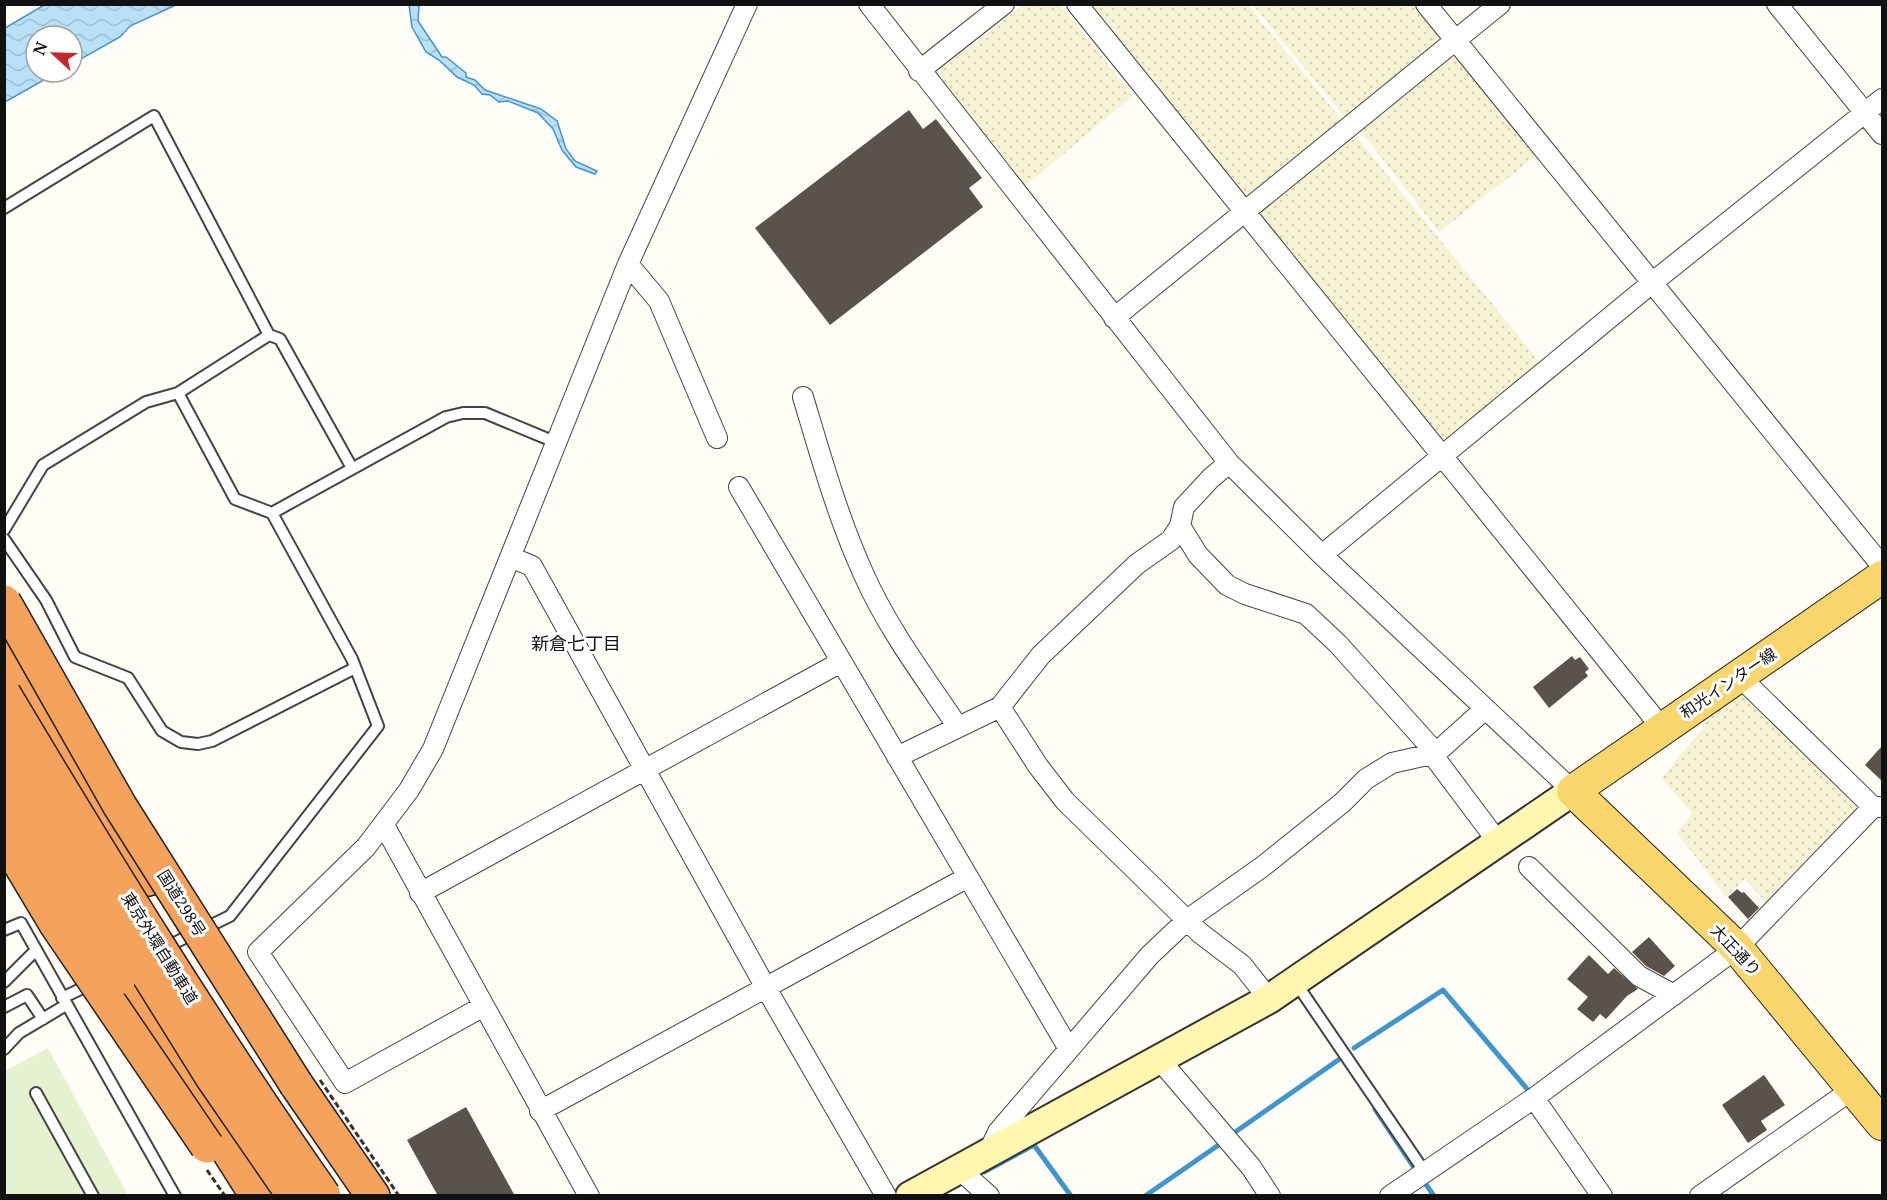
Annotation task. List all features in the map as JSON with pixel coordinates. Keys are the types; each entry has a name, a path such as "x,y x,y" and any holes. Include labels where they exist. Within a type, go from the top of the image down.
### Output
{"highway":[{"name":"国道298号","path":"4,602 120,806 296,1084 373,1196"},
{"path":"4,648 95,800 234,1009 296,1084"},
{"name":"東京外環自動車道","path":"4,694 74,811 279,1131 324,1196"},
{"name":"東京外環自動車道","path":"4,743 212,1077 294,1196"},
{"path":"4,794 257,1196"},
{"path":"4,837 56,924 240,1196"},
{"path":"212,1077 280,1196"},
{"path":"279,1131 334,1196"}],"main road":[{"name":"和光インター線","path":"1574,791 1882,577"},
{"name":"大正通り","path":"1574,791 1737,948 1882,1124"}],"street":[{"path":"484,1006 345,1083 258,952 366,847 409,790 433,749 464,677 555,442 628,264 747,4"},
{"path":"869,4 919,71 1229,463 1322,555 1574,791 1269,999 910,1196"},
{"path":"919,71 1004,4"},
{"path":"1077,4 1443,454 1662,728"},
{"path":"1426,4 1882,566"},
{"path":"1114,318 1500,4"},
{"path":"1777,4 1882,134"},
{"path":"1322,555 1653,282 1882,99"},
{"path":"628,264 659,301 717,438"},
{"path":"803,397 827,476 864,575 911,657 958,727"},
{"path":"897,757 1000,707 1041,655 1137,564 1171,540 1180,526 1184,507 1211,478 1229,463"},
{"path":"739,488 1069,1049"},
{"path":"1180,526 1198,555 1227,585 1245,594 1279,603 1306,615 1338,644 1434,753 1498,842"},
{"path":"510,557 532,566 766,988 886,1196"},
{"path":"420,893 841,662"},
{"path":"1390,1196 1534,1098 1737,948 1878,807 1739,676"},
{"path":"1000,707 1038,766 1065,801 1200,933 1242,964 1269,999"},
{"path":"989,1151 998,1132 1069,1049 1150,955 1187,920 1272,860 1342,803 1366,779 1392,763 1434,753 1485,709"},
{"path":"384,825 589,1196"},
{"path":"1529,867 1639,976 1674,995"},
{"path":"540,1111 968,877"},
{"path":"1159,1059 1251,1167 1270,1196"},
{"path":"1700,1196 1853,1089"},
{"path":"1534,1098 1602,1196"},
{"path":"958,1168 989,1196"}],"lane":[{"path":"4,208 154,116 269,335 280,339 352,468"},
{"path":"4,530 43,465 146,402 178,393 269,335"},
{"path":"4,1049 19,1033 43,1019 64,1002 230,916 378,726 355,668 272,513 235,499 178,393"},
{"path":"272,513 446,417 463,413 484,413 555,442"},
{"path":"4,539 46,600 75,657 128,678 162,731 181,742 198,744 212,741 355,668"},
{"path":"4,930 21,923 175,1196"},
{"path":"7,975 36,950"},
{"path":"1295,982 1424,1171"},
{"path":"4,1007 27,995 43,1019"},
{"path":"36,1093 93,1196"}],"shaded area":[{"path":"1024,4 1061,5 1133,96 1025,186 941,78 941,69"},
{"path":"1087,5 1248,5 1345,124 1245,199"},
{"path":"1253,5 1417,5 1445,38 1348,121"},
{"path":"1448,58 1461,60 1537,155 1439,232 1360,130"},
{"path":"1355,135 1542,365 1447,442 1441,441 1257,212"},
{"path":"1743,689 1863,809 1767,904 1745,879 1726,897 1677,833 1692,813 1661,778 1706,725 1696,716"}],"green space":[{"path":"48,1048 128,1195 5,1196 5,1071"}],"water":[{"path":"46,4 176,4 130,26 120,37 84,57 84,24 24,24 24,84 37,84 5,102 5,28"},
{"path":"409,5 419,5 418,21 442,57 446,57 466,73 466,77 475,80 485,90 541,109 557,121 566,149 575,161 597,171 595,174 576,167 562,150 553,129 538,113 508,101 499,102 490,95 482,94 474,85 457,77 439,60 426,52 412,27"}],"building":[{"path":"909,110 923,129 936,119 982,178 969,188 983,207 830,325 755,228"},
{"path":"1572,656 1575,660 1580,657 1589,669 1585,672 1588,676 1549,708 1533,687"},
{"path":"1882,746 1882,781 1865,765"},
{"path":"1737,889 1744,892 1759,908 1748,919 1728,897"},
{"path":"1649,937 1675,966 1664,976 1646,966 1632,952"},
{"path":"1589,955 1608,974 1614,968 1638,989 1627,996 1606,1019 1600,1014 1593,1022 1577,1009 1588,997 1567,979"},
{"path":"1764,1075 1785,1105 1761,1121 1767,1130 1748,1143 1722,1105"},
{"path":"466,1107 515,1196 438,1196 407,1140"}],"waterway":[{"path":"1354,1048 1443,990 1528,1090"},
{"path":"1231,1135 1341,1058"},
{"path":"1375,1109 1413,1166"},
{"path":"1145,1196 1220,1144"},
{"path":"984,1172 1034,1145 1071,1196"},
{"path":"1425,1183 1434,1196"}],"district":[{"name":"新倉七丁目","path":"576,643"}]}
